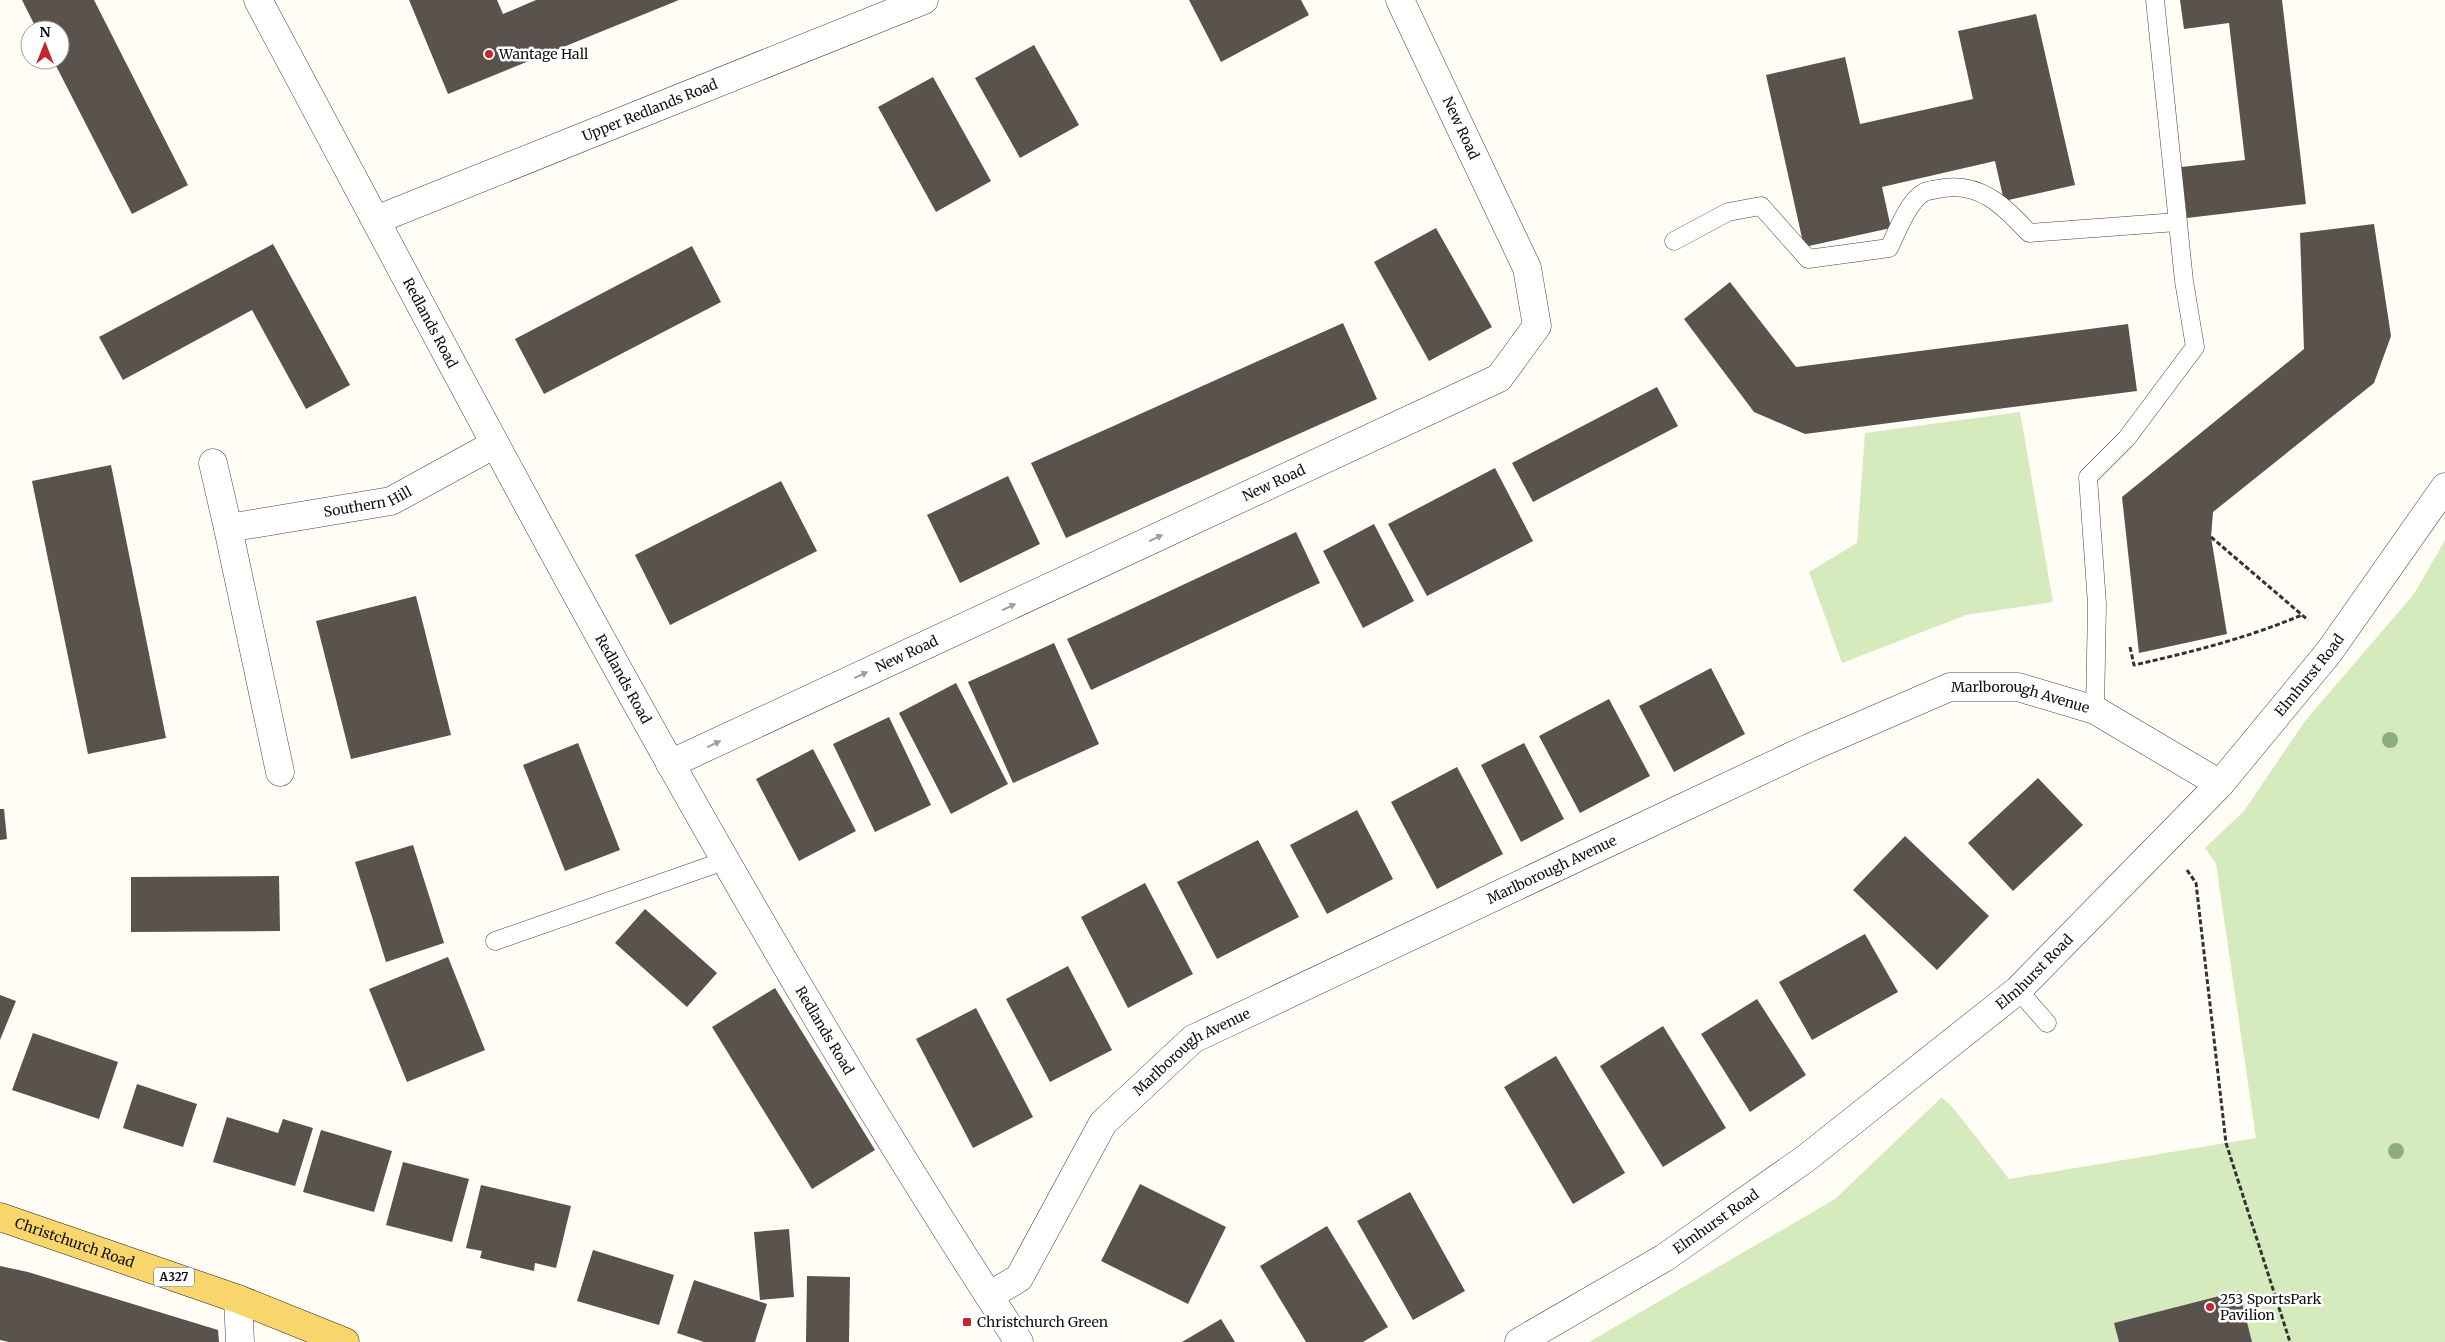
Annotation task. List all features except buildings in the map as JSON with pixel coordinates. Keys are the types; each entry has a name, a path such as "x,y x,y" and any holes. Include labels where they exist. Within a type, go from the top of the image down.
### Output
{"main road":[{"name":"Christchurch Road","path":"0,1217 238,1299 345,1342"}],"street":[{"name":"Redlands Road","path":"258,0 495,444 724,860 854,1079 1019,1342"},
{"name":"Upper Redlands Road","path":"376,220 924,0"},
{"name":"New Road","path":"670,764 1499,378 1536,326 1527,268 1400,0"},
{"name":"Southern Hill","path":"228,528 391,501 495,444"},
{"path":"213,462 280,772"},
{"name":"Elmhurst Road","path":"1519,1342 1664,1258 1805,1159 2018,990 2220,784 2329,652 2445,488"},
{"name":"Marlborough Avenue","path":"989,1296 1019,1278 1103,1123 1193,1040 1809,748 1950,687 2018,687 2095,710 2220,784"},
{"path":"238,1299 240,1342"}],"lane":[{"path":"2095,710 2097,604 2088,477 2127,438 2195,347 2177,222 2155,0"},
{"path":"1674,241 1728,212 1761,206 1808,259 1889,248 1907,212 1924,193 1955,185 1980,192 2006,208 2029,233 2177,222"},
{"path":"495,941 724,860"},
{"path":"2018,990 2047,1023"}],"path":[{"path":"2211,537 2310,621"},
{"path":"2128,637 2134,665 2206,649 2263,631 2302,615"},
{"path":"2196,883 2226,1143 2290,1342"}],"green space":[{"path":"2020,412 2053,602 1966,615 1842,663 1809,572 1857,543 1865,433"},
{"path":"2445,540 2445,1342 1589,1342 1835,1199 1942,1097 1954,1109 2009,1179 2256,1138 2216,864 2205,848 2244,811 2305,721 2414,594"}],"place":[{"name":"Wantage Hall","path":"489,54"},
{"name":"253 SportsPark Pavilion","path":"2210,1307"},
{"name":"Christchurch Green","path":"967,1322"}]}
